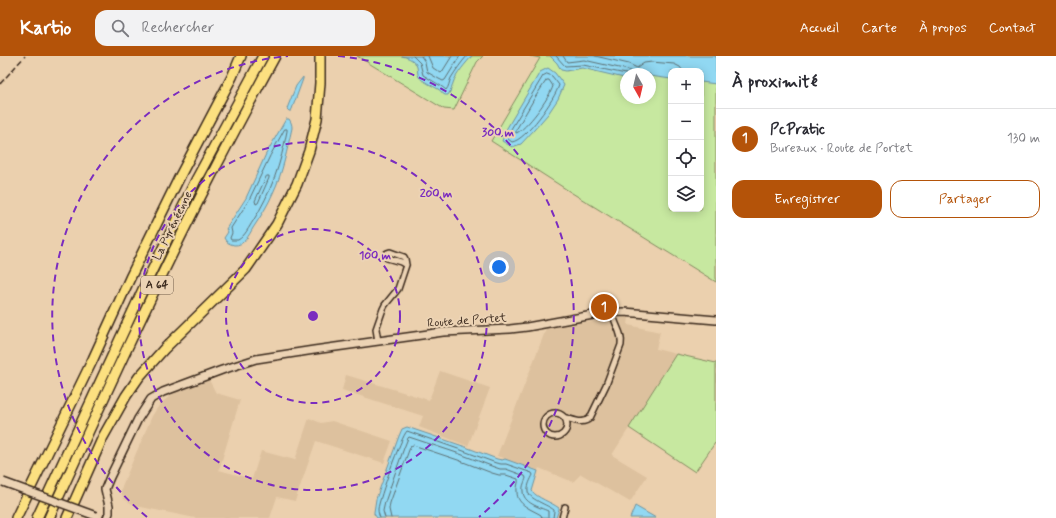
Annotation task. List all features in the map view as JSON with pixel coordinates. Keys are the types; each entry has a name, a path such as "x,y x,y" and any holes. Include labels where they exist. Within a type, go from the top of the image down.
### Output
{"highway":[{"path":"16,518 90,365 133,271 181,174 232,77 241,56"},
{"name":"La Pyrénéenne","path":"38,518 146,283 186,201 263,56"},
{"name":"La Pyrénéenne","path":"49,518 156,287 219,160 275,56"},
{"path":"67,518 103,437 126,396 139,377 164,349 246,269 277,224 297,184 317,119 320,83 320,56"}],"street":[{"path":"378,342 376,328 385,305 398,289 406,265"},
{"name":"Route de Portet","path":"107,518 109,506 105,489 138,419 151,400 169,389 222,370 256,359 443,332 527,327 599,314 624,312 716,320"},
{"path":"566,418 567,427 563,434 559,436 551,436 544,431 543,422 547,416 554,412 563,415 566,418 582,422 587,421 590,418 606,385 621,345 622,339 613,313"},
{"path":"2,482 98,517"},
{"path":"562,518 566,508"}],"shaded area":[{"path":"629,317 628,325 660,332 656,349 676,354 612,455 647,476 630,502 581,474 573,482 539,468 538,470 497,456 546,329 579,323"},
{"path":"440,371 490,388 468,446 419,427 423,416 342,390 346,375 429,400"},
{"path":"208,378 216,393 240,400 219,470 252,479 261,451 295,460 309,418 321,423 332,421 392,441 384,463 316,441 295,501 277,497 270,518 195,518 136,506 124,499 121,492 122,486 152,416 160,404 178,390"}],"green space":[{"path":"357,56 483,56 477,62 454,110 444,109"},
{"path":"530,56 716,56 716,282 572,193 491,141 540,58"},
{"path":"676,354 716,363 716,443 695,472 629,428"}],"water":[{"path":"402,56 472,56 456,76 448,95 445,95 420,79 415,63"},
{"path":"550,56 716,56 716,84 704,82 704,68 668,68 668,79 656,77 656,68 620,68 620,77 582,68 566,71 561,70"},
{"path":"548,68 555,73 564,85 558,99 548,114 521,144 512,147 502,141 507,128 540,72"},
{"path":"303,77 292,109 289,111 287,109 296,86"},
{"path":"286,119 289,119 292,128 282,169 271,197 246,240 238,245 229,243 224,238 228,232 226,229 246,198 266,154"},
{"path":"407,427 497,459 505,459 538,471 532,491 537,496 559,508 556,518 377,518 374,514 376,499 402,429"},
{"path":"635,506 656,518 630,518"}],"railway":[{"path":"0,84 25,56"}],"place":[{"name":"PcPratic","path":"604,307"}]}
